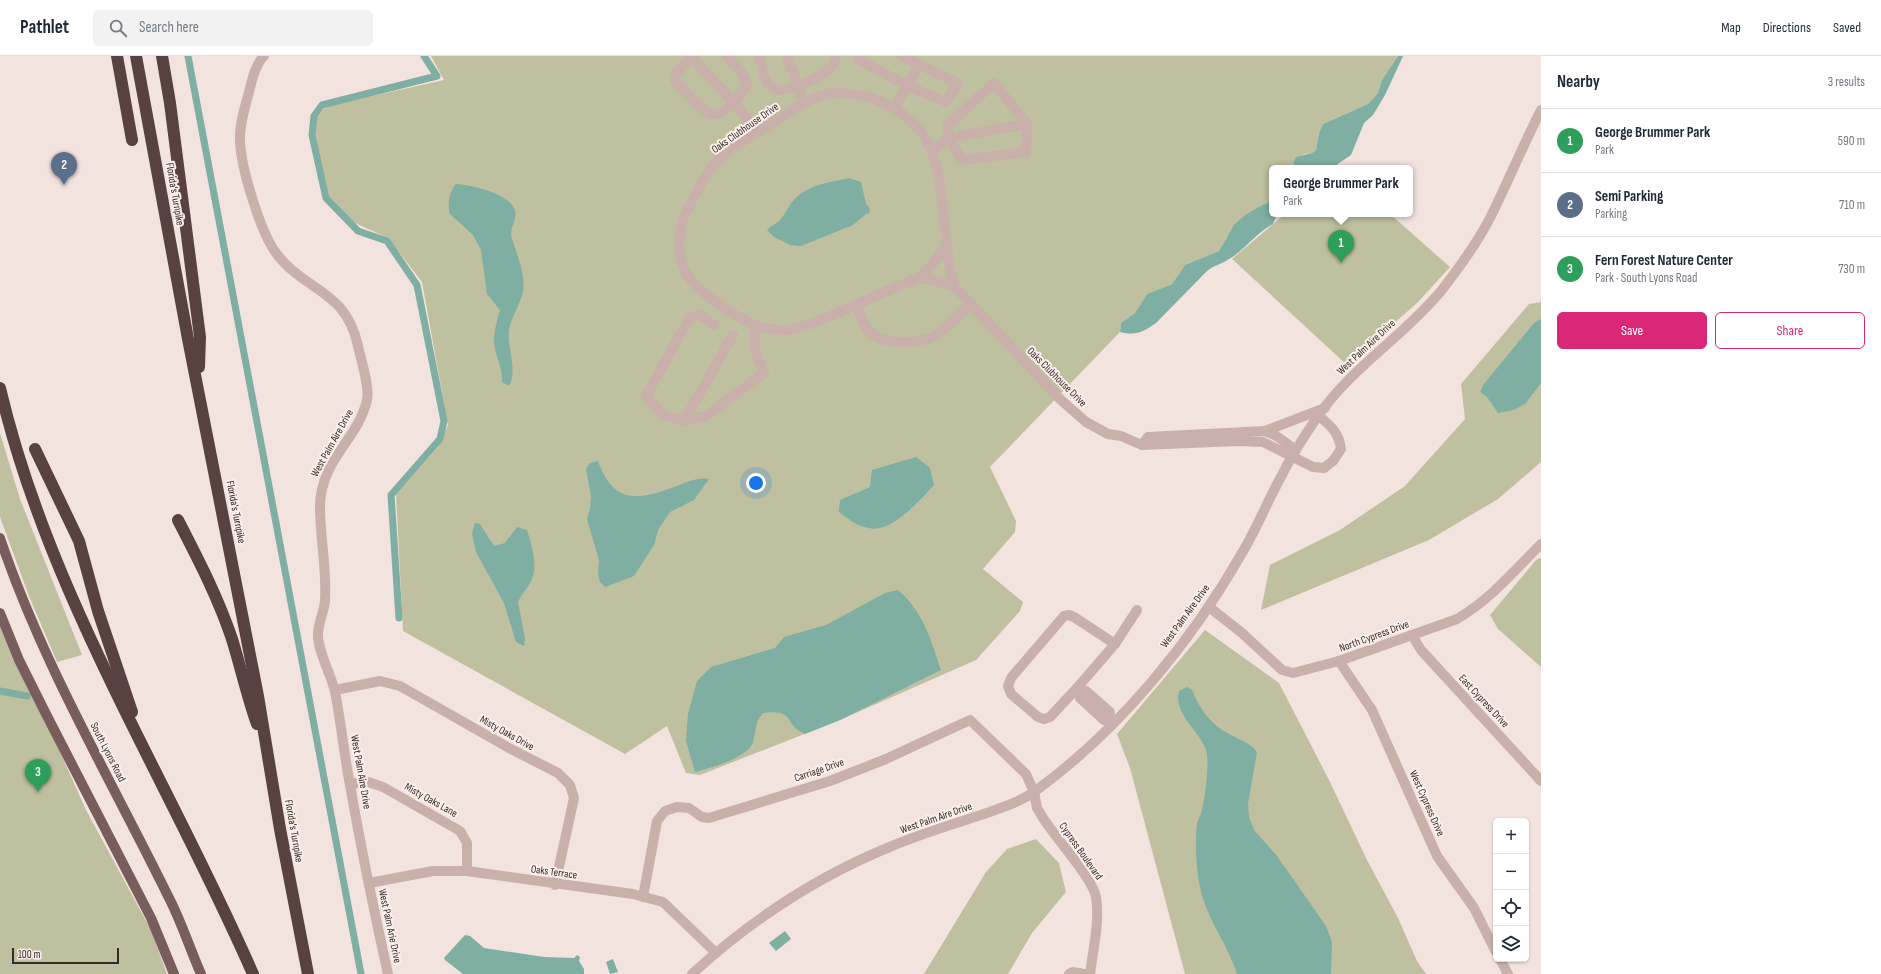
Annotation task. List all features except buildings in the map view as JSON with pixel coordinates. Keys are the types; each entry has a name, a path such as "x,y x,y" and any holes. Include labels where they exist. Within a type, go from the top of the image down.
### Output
{"highway":[{"path":"117,56 132,140"},
{"name":"Florida's Turnpike","path":"136,56 187,331 258,696 266,748 308,974"},
{"path":"162,56 172,118 200,337 198,384"},
{"path":"0,388 31,491 71,597 136,733 231,924 253,974"},
{"path":"35,449 79,541 106,636 133,715 136,733"},
{"path":"178,520 209,580 232,639 249,701 266,748"}],"main road":[{"name":"South Lyons Road","path":"0,538 11,571 60,682 173,906 201,974"},
{"path":"0,613 19,660 151,918 174,974"}],"street":[{"name":"West Palm Aire Drive","path":"264,56 260,60 254,74 242,120 240,140 243,160 262,230 275,252 289,268 337,302 348,316 355,332 368,397 362,417 322,482 320,506 324,557 325,601 318,636 335,690 350,784 369,883"},
{"path":"727,56 738,67 746,79 747,85 734,102 722,113 713,115 709,114 676,82 674,78 676,73 693,57 734,102 758,132"},
{"path":"759,56 767,82 770,86 780,90 815,79 823,74 835,60 836,56"},
{"path":"787,56 796,85 804,103"},
{"path":"859,56 857,59 908,86 946,102 958,83 902,56"},
{"path":"894,107 908,86 918,65"},
{"path":"994,83 1027,124 1026,152 962,160 949,138 948,125 994,83"},
{"name":"Oaks Clubhouse Drive","path":"946,246 931,266 918,278 812,324 788,330 755,326 746,322 700,291 688,279 678,252 682,220 707,172 719,159 804,103 818,97 833,93 871,98 894,107 907,117 921,132 932,150 946,233 949,270 955,287 1060,400 1086,422 1108,434 1121,436 1142,445 1238,441 1263,442 1294,454"},
{"name":"West Palm Aire Drive","path":"692,974 765,914 821,879 892,846 1008,806 1034,792 1089,747 1111,720 1156,676 1209,607 1242,552 1294,454 1322,412 1361,366 1422,312 1442,290 1468,254 1489,220 1541,110"},
{"path":"932,150 949,138 1027,124"},
{"path":"918,278 934,280 955,287"},
{"path":"856,306 868,330 875,336 889,341 918,341 936,335 970,304"},
{"path":"714,325 700,315 690,317 646,396 663,415 684,421 706,416 764,373 755,349 755,326"},
{"path":"684,421 733,335"},
{"path":"1142,445 1148,437 1265,431 1322,412 1339,438 1341,449 1333,461 1324,468 1313,467 1294,454 1275,435 1265,431"},
{"name":"North Cypress Drive","path":"1209,607 1242,633 1282,670 1293,673 1339,661 1457,619 1471,611 1490,596 1541,544"},
{"path":"1115,644 1074,617 1069,615 1064,616 1011,678 1008,686 1011,694 1038,717 1044,719 1050,717 1079,690 1115,644 1137,610"},
{"name":"East Cypress Drive","path":"1412,635 1421,650 1541,781"},
{"name":"West Cypress Drive","path":"1339,661 1372,710 1437,856 1474,908 1493,946"},
{"name":"Misty Oaks Drive","path":"335,690 361,683 380,681 400,686 509,748 558,773 570,785 574,798 555,885"},
{"path":"1079,690 1086,691 1110,712 1111,720"},
{"name":"Carriage Drive","path":"643,897 657,821 665,811 677,807 689,808 702,817 709,818 830,781 886,758 970,720 1026,774 1034,792"},
{"name":"Misty Oaks Lane","path":"350,784 368,782 383,787 460,831 467,843 466,871"},
{"name":"Cypress Boulevard","path":"1034,792 1037,808 1088,880 1096,896 1097,913 1090,974"},
{"name":"Oaks Terrace","path":"369,883 434,871 466,871 643,897 663,902 716,953"},
{"name":"West Palm Arie Drive","path":"369,883 388,974"},
{"path":"1502,962 1508,974"},
{"path":"1069,974 1073,972 1084,974"}],"green space":[{"path":"431,56 1398,56 1382,80 1378,93 1368,104 1323,124 1319,133 1316,150 1312,153 1304,154 1293,163 1294,165 1269,165 1269,202 1245,215 1227,237 1219,251 1185,265 1172,284 1147,294 1135,313 1121,323 1120,332 990,467 1016,521 1015,532 983,569 1023,602 1020,611 976,660 840,720 700,775 686,773 667,726 625,754 403,631 396,494 438,447 448,425 422,282 388,238 355,223 329,196 315,135 316,119 324,109 332,105 444,80"},
{"path":"1281,217 1393,217 1450,267 1418,302 1347,365 1232,259"},
{"path":"1541,302 1541,462 1498,499 1429,540 1261,610 1270,565 1340,530 1405,486 1465,419 1461,384 1529,304"},
{"path":"0,433 20,499 82,655 57,662 29,596 0,517"},
{"path":"1541,558 1541,667 1498,629 1490,615 1536,560"},
{"path":"0,608 19,660 86,810 151,930 167,974 0,974"},
{"path":"1205,630 1279,683 1330,782 1367,860 1398,918 1417,961 1426,974 1185,974 1130,768 1117,734"},
{"path":"1036,839 1059,863 1066,892 1032,933 1008,974 924,974 986,872 1007,849"}],"water":[{"path":"1398,56 1403,56 1385,95 1373,115 1364,123 1351,155 1336,165 1294,165 1293,163 1296,157 1312,153 1316,150 1319,133 1323,124 1368,104 1378,93 1382,80"},
{"path":"849,178 861,182 866,204 869,207 870,213 866,214 853,225 801,246 790,245 774,237 767,230 779,221 793,201 805,191 819,185"},
{"path":"456,184 489,191 505,199 515,210 516,214 511,235 524,285 522,297 509,330 513,373 509,386 502,382 502,373 494,343 495,329 500,310 487,294 481,250 473,235 450,214 449,211 450,194"},
{"path":"1269,202 1269,217 1276,217 1273,224 1261,232 1235,255 1207,271 1156,323 1147,329 1131,334 1120,332 1121,323 1135,313 1147,294 1172,284 1185,265 1219,251 1234,225 1245,215"},
{"path":"1541,319 1541,383 1525,404 1514,410 1498,413 1487,397 1480,392 1484,384 1534,323"},
{"path":"916,457 930,468 934,485 914,506 896,521 887,526 869,528 849,520 839,512 840,500 870,487 872,470"},
{"path":"598,461 604,476 612,486 629,496 651,494 693,480 709,479 694,500 670,512 658,530 654,545 634,576 605,587 600,582 598,575 599,560 587,519 590,509 591,496 586,469 590,463"},
{"path":"475,523 480,524 494,546 505,543 517,527 527,530 533,550 534,571 530,583 518,602 525,638 524,646 516,642 504,603 476,552 472,534"},
{"path":"898,590 907,598 920,617 930,637 941,670 840,720 805,734 798,730 785,715 781,713 763,713 757,723 753,742 750,748 728,762 695,772 686,741 688,714 697,681 711,667 775,648 784,637 826,625 885,593"},
{"path":"1187,687 1192,690 1198,703 1211,721 1223,730 1248,743 1257,752 1248,804 1249,817 1254,830 1277,856 1326,926 1332,942 1331,974 1237,974 1205,903 1198,876 1196,830 1202,812 1207,770 1207,755 1203,743 1183,715 1180,707 1178,699 1179,691"},
{"path":"785,931 791,939 776,951 769,943"},
{"path":"465,935 470,936 484,948 544,957 574,958 577,955 580,957 579,961 584,969 584,974 463,974 444,958"},
{"path":"613,959 618,972 610,974 606,962"}],"waterway":[{"path":"188,56 361,974"},
{"path":"399,618 391,495 440,439 444,421 417,285 387,241 358,231 326,198 312,135 314,116 322,105 437,76 424,56"},
{"path":"0,691 27,696"}],"place":[{"name":"Semi Parking","path":"64,185"},
{"name":"George Brummer Park","path":"1341,263"},
{"name":"Fern Forest Nature Center","path":"38,792"}]}
